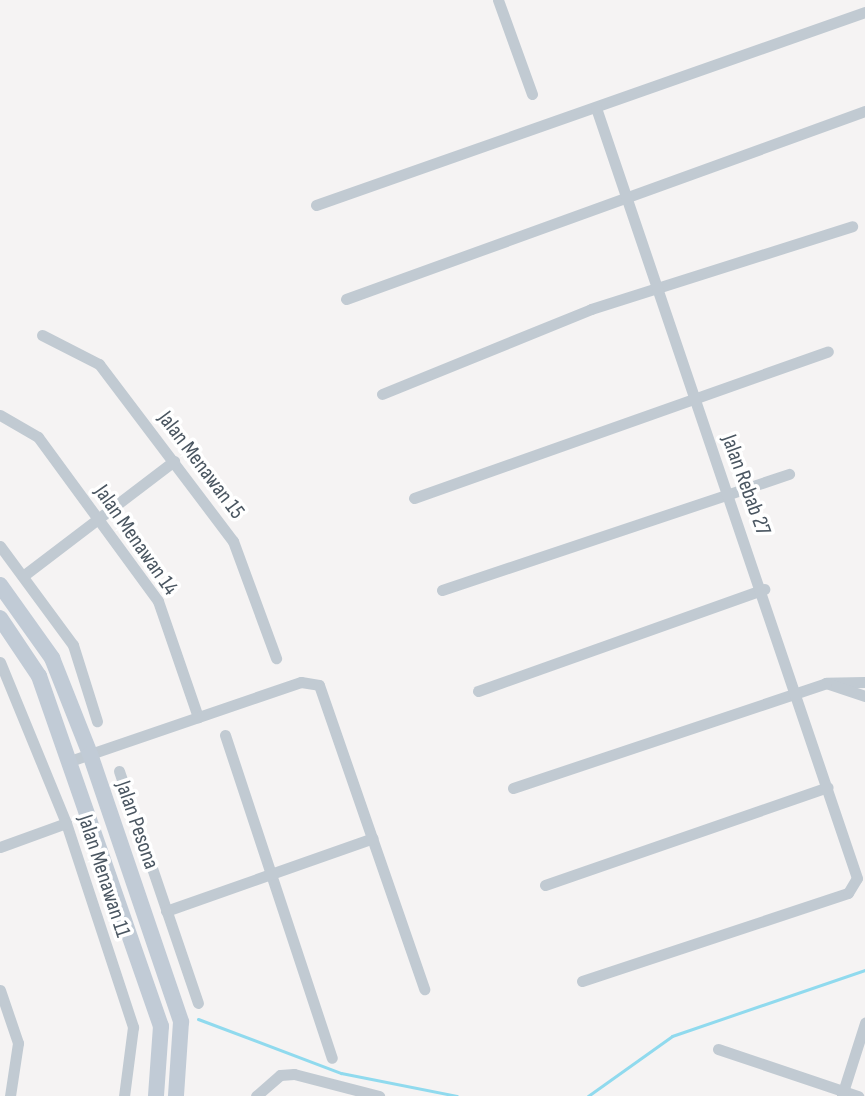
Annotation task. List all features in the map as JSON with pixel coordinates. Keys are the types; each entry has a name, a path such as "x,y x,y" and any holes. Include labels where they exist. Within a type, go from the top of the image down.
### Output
{"street":[{"path":"498,0 532,94"},
{"path":"316,205 596,108 720,58 865,12"},
{"name":"Jalan Rebab 27","path":"582,981 848,893 857,878 764,589 727,495 656,288 628,194 596,108"},
{"path":"346,299 628,194 865,111"},
{"path":"382,394 656,288 852,226"},
{"name":"Jalan Menawan 15","path":"42,335 99,364 239,550 276,658"},
{"path":"414,498 828,351"},
{"name":"Jalan Menawan 14","path":"0,415 33,431 158,601 198,717"},
{"path":"23,576 174,461"},
{"path":"442,590 789,474"},
{"path":"0,546 73,645 97,721"},
{"name":"Jalan Pesona","path":"0,585 52,658 90,754 181,1022 176,1096"},
{"path":"478,691 764,589"},
{"name":"Jalan Pesona","path":"0,618 32,661 70,761 161,1026 156,1096"},
{"name":"Jalan Menawan 11","path":"0,662 66,823 133,1027 124,1096"},
{"path":"70,761 301,682 319,685 424,989"},
{"path":"513,788 796,689 826,683 865,682"},
{"path":"826,683 865,696"},
{"path":"225,735 332,1058"},
{"path":"119,771 198,1003"},
{"path":"545,885 828,787"},
{"path":"0,847 66,823"},
{"path":"166,911 373,838"},
{"path":"0,990 18,1043 10,1096"},
{"path":"842,1094 865,1023"},
{"path":"718,1049 842,1094 858,1096"},
{"path":"256,1096 280,1075 294,1074 379,1096"}],"waterway":[{"path":"588,1096 672,1036 865,970"},
{"path":"198,1019 341,1073 457,1096"}]}
